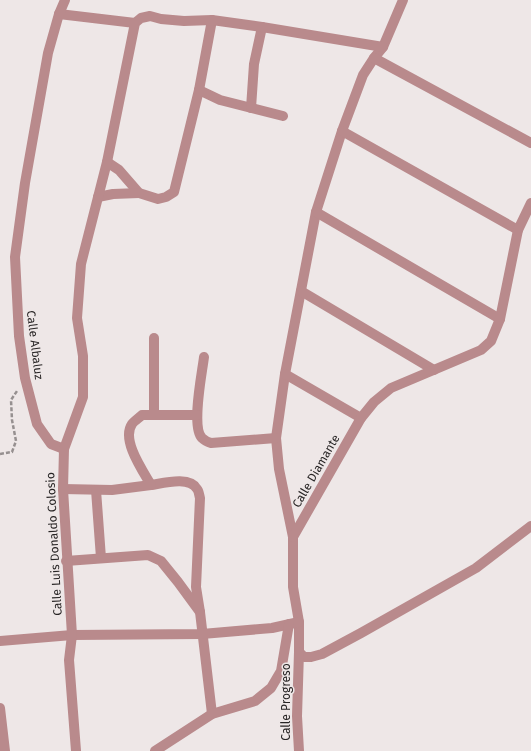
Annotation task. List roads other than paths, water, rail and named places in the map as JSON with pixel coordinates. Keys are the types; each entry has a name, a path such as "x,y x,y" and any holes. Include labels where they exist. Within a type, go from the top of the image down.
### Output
{"street":[{"name":"Calle Albaluz","path":"64,449 51,444 37,424 25,378 19,336 15,257 25,183 48,53 59,14 65,0"},
{"name":"Calle Progreso","path":"299,751 297,716 299,622 293,587 293,536 279,469 276,438 285,374 316,212 342,131 364,75 374,58 383,47 403,0"},
{"path":"59,14 135,23 141,18 150,16 161,19 184,21 212,20 383,47"},
{"path":"98,197 113,194 139,193 158,199 166,197 174,192 199,90 212,20"},
{"name":"Calle Luis Donaldo Colosio","path":"76,751 69,660 72,635 66,561 63,489 64,449 83,397 83,356 77,318 81,264 107,162 135,23"},
{"path":"251,108 254,64 262,27"},
{"path":"374,58 531,143"},
{"path":"199,90 220,100 283,116"},
{"path":"342,131 518,230"},
{"path":"107,162 119,170 139,193"},
{"name":"Calle Diamante","path":"293,536 361,418 374,402 391,388 481,350 491,341 500,319 518,230 531,203"},
{"path":"316,212 500,319"},
{"path":"301,291 434,370"},
{"path":"154,338 154,415"},
{"path":"204,357 197,415 197,428 202,438 211,443 276,438"},
{"path":"285,374 361,418"},
{"path":"151,485 131,446 129,434 132,424 142,415 197,415"},
{"path":"63,489 112,490 181,481 192,483 198,489 200,498 196,587 212,714"},
{"path":"96,490 101,558"},
{"path":"298,652 304,657 322,654 476,568 531,526"},
{"path":"66,561 148,555 161,561 200,612"},
{"path":"0,641 72,635 202,634 272,628 299,622"},
{"path":"155,751 212,714 255,701 272,688 281,671 289,624"},
{"path":"0,708 5,751"}]}
